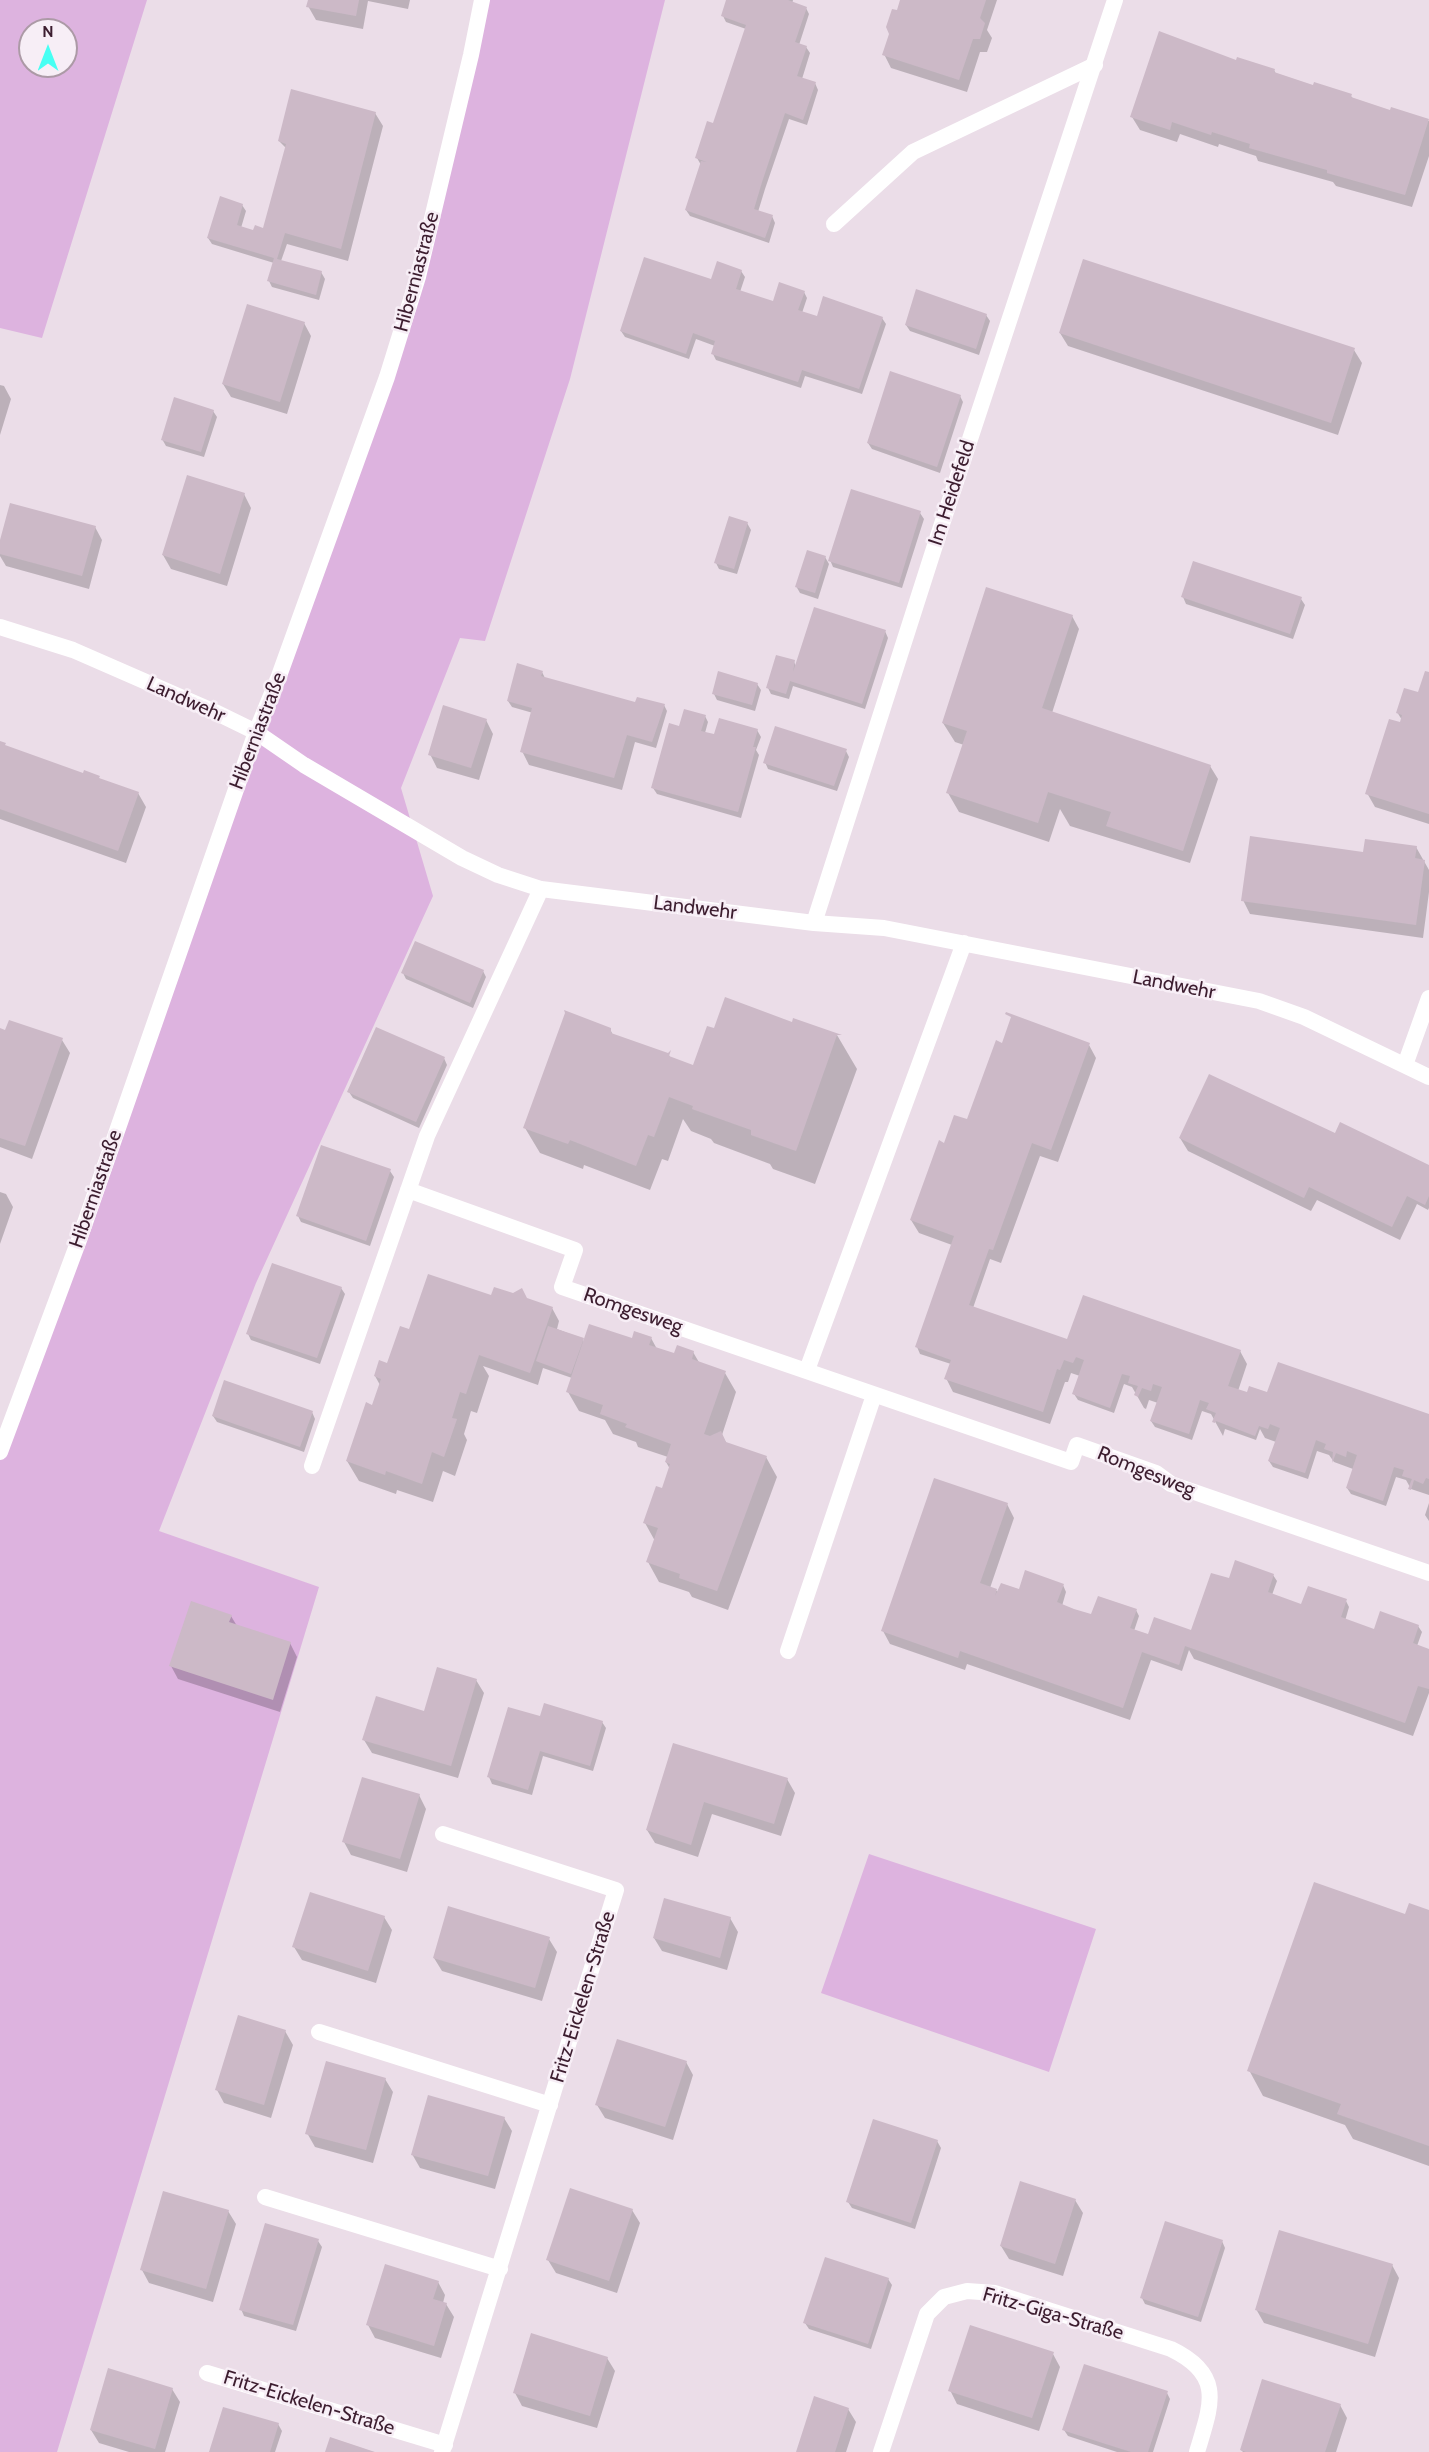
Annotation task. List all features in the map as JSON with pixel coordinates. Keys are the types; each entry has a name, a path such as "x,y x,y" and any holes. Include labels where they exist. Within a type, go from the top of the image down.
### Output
{"street":[{"name":"Hiberniastraße","path":"0,1452 79,1240 256,732 279,676 375,410 418,277 482,0"},
{"name":"Im Heidefeld","path":"814,922 938,536 1115,0"},
{"path":"834,224 913,152 1095,65"},
{"name":"Landwehr","path":"0,627 73,650 215,712 256,732 304,765 462,858 498,875 541,889 814,922 884,928 1259,1001 1304,1017 1429,1077"},
{"path":"312,1466 427,1136 541,889"},
{"path":"807,1370 964,943"},
{"path":"1405,1065 1429,998"},
{"name":"Romgesweg","path":"408,1190 575,1250 562,1287 1071,1462 1077,1445 1156,1473 1172,1484 1429,1573"},
{"path":"788,1652 874,1395"},
{"name":"Fritz-Eickelen-Straße","path":"207,2373 444,2448 616,1890 443,1834"},
{"name":"Fritz-Eickelen-Straße","path":"319,2032 550,2105"},
{"path":"265,2197 500,2269"},
{"name":"Fritz-Giga-Straße","path":"881,2452 927,2314 944,2297 967,2291 995,2293 1171,2349 1188,2357 1201,2370 1209,2389 1209,2414 1197,2452"}],"shaded area":[{"path":"0,0 147,0 42,338 0,328"},
{"path":"482,0 665,0 570,379 485,641 460,638 401,788 433,896 256,1283 159,1531 319,1587 57,2452 0,2452 0,1452 387,377"},
{"path":"869,1854 1096,1929 1049,2072 821,1993"}],"building":[{"path":"308,0 359,0 356,16 306,7"},
{"path":"726,0 788,0 807,7 795,42 807,46 797,76 816,82 803,120 785,113 762,182 754,209 773,215 765,238 685,210 701,161 707,162 695,158 707,121 713,123 746,25 721,16"},
{"path":"900,0 986,0 980,18 985,23 980,39 973,39 959,80 882,55 889,34 886,27 892,9 897,10"},
{"path":"1159,31 1236,60 1237,57 1275,69 1274,72 1313,85 1314,82 1352,94 1351,97 1390,110 1391,107 1429,119 1405,195 1249,148 1250,144 1212,132 1211,135 1172,122 1170,130 1130,117"},
{"path":"291,89 376,112 341,249 285,233 277,259 322,271 316,295 267,281 274,258 207,238 220,196 243,204 237,225 253,230 255,225 263,228 286,144 278,141"},
{"path":"644,257 711,279 717,261 742,270 736,289 773,301 779,282 805,291 798,310 817,316 823,296 883,317 859,389 802,370 798,382 711,354 715,341 693,333 686,354 620,331"},
{"path":"1083,259 1355,348 1331,423 1059,333"},
{"path":"916,289 987,314 976,349 905,325"},
{"path":"247,304 305,322 280,402 222,384"},
{"path":"890,371 961,395 937,467 867,443"},
{"path":"174,397 214,410 201,452 161,440"},
{"path":"187,475 245,493 220,574 162,555"},
{"path":"851,489 921,511 899,583 828,561"},
{"path":"10,503 96,526 82,576 0,554 0,540"},
{"path":"729,516 748,522 734,569 714,563"},
{"path":"807,550 826,556 815,593 795,587"},
{"path":"1193,561 1302,597 1290,634 1181,597"},
{"path":"986,587 1073,615 1042,708 1211,765 1183,851 1106,826 1111,812 1048,792 1038,823 946,793 967,731 942,723"},
{"path":"814,607 886,630 862,704 790,681 786,694 766,688 776,655 795,660 793,672"},
{"path":"517,663 543,671 541,676 635,702 637,697 665,704 652,742 627,735 614,778 520,752 532,708 507,701"},
{"path":"718,671 758,683 752,705 712,694"},
{"path":"1425,671 1429,672 1429,814 1365,794 1389,719 1400,722 1402,715 1396,713 1404,688 1418,692"},
{"path":"443,705 487,719 471,768 428,755"},
{"path":"684,709 706,715 701,731 714,734 719,718 758,729 753,747 756,747 738,812 651,788 669,723 679,726"},
{"path":"775,726 847,749 834,786 763,763"},
{"path":"0,741 6,743 5,745 83,773 84,770 100,776 99,778 139,792 118,851 0,809"},
{"path":"1250,836 1363,852 1365,839 1417,846 1415,858 1425,860 1416,925 1241,901"},
{"path":"415,941 484,970 470,1003 401,973"},
{"path":"725,997 792,1022 793,1018 842,1035 837,1035 796,1151 751,1135 751,1130 692,1109 693,1106 669,1097 654,1137 648,1135 636,1166 570,1140 568,1144 523,1128 565,1013 564,1010 611,1028 611,1033 668,1053 671,1050 669,1056 693,1065 707,1026 714,1028"},
{"path":"1006,1012 1090,1043 1051,1150 1032,1143 993,1250 989,1249 969,1305 1067,1339 1083,1295 1241,1350 1228,1386 1247,1392 1249,1386 1267,1392 1278,1362 1429,1414 1429,1479 1426,1478 1423,1484 1414,1480 1411,1490 1408,1489 1412,1479 1402,1476 1404,1470 1394,1467 1383,1501 1346,1488 1357,1455 1347,1451 1346,1457 1336,1453 1332,1463 1333,1452 1324,1449 1326,1444 1316,1440 1305,1473 1268,1461 1280,1428 1270,1424 1268,1429 1259,1426 1255,1436 1216,1421 1212,1422 1216,1413 1206,1409 1209,1403 1200,1400 1189,1434 1150,1421 1162,1387 1153,1384 1151,1391 1142,1388 1138,1397 1134,1395 1138,1386 1128,1383 1130,1376 1122,1374 1110,1408 1072,1394 1084,1360 1076,1357 1073,1363 1064,1360 1060,1370 1057,1369 1043,1412 944,1379 951,1360 915,1347 954,1236 910,1220 939,1140 944,1143 954,1115 967,1119 996,1040 1002,1043 1011,1017 1005,1014"},
{"path":"9,1020 63,1038 25,1146 0,1138 0,1028 5,1030"},
{"path":"376,1027 445,1057 416,1122 347,1092"},
{"path":"1209,1074 1335,1133 1340,1122 1429,1165 1429,1196 1425,1205 1407,1196 1392,1227 1309,1187 1304,1198 1179,1138"},
{"path":"321,1145 391,1169 366,1241 296,1216"},
{"path":"272,1263 342,1287 317,1358 246,1334"},
{"path":"428,1274 491,1295 494,1287 513,1293 522,1288 527,1298 553,1307 530,1373 479,1355 466,1394 460,1392 452,1418 457,1419 444,1457 432,1452 422,1484 386,1471 385,1475 346,1461 366,1402 372,1405 381,1379 374,1376 379,1360 387,1363 400,1326 409,1329"},
{"path":"589,1324 632,1338 634,1331 652,1337 649,1345 674,1353 677,1345 694,1351 692,1359 726,1371 704,1434 710,1436 721,1431 726,1442 767,1456 717,1591 679,1578 680,1574 646,1562 658,1528 643,1523 656,1486 662,1488 670,1464 665,1462 671,1444 625,1427 627,1424 600,1414 603,1405 566,1392"},
{"path":"548,1326 584,1338 571,1374 536,1361"},
{"path":"224,1380 313,1411 300,1447 212,1416"},
{"path":"934,1478 1008,1503 980,1583 997,1589 995,1596 1001,1583 1019,1589 1025,1570 1064,1584 1057,1602 1074,1609 1091,1614 1098,1596 1137,1609 1130,1628 1148,1634 1154,1617 1191,1630 1211,1573 1229,1578 1235,1560 1274,1574 1268,1592 1301,1604 1308,1586 1347,1599 1341,1617 1374,1629 1380,1611 1419,1625 1413,1643 1429,1649 1429,1689 1418,1686 1405,1723 1185,1646 1179,1665 1142,1652 1123,1708 960,1651 958,1658 881,1631"},
{"path":"191,1601 232,1615 229,1622 291,1642 273,1700 169,1666"},
{"path":"437,1667 477,1679 451,1766 362,1740 376,1696 424,1711"},
{"path":"544,1703 603,1721 590,1766 540,1751 528,1790 487,1777 508,1707 540,1716"},
{"path":"673,1743 788,1778 774,1824 704,1802 691,1845 646,1830"},
{"path":"362,1777 420,1794 400,1859 342,1842"},
{"path":"1314,1882 1405,1914 1409,1903 1429,1910 1429,2146 1337,2114 1341,2104 1247,2071"},
{"path":"310,1892 385,1916 368,1971 292,1947"},
{"path":"664,1898 731,1917 720,1958 653,1938"},
{"path":"448,1906 550,1937 535,1988 433,1958"},
{"path":"238,2015 286,2030 264,2105 215,2090"},
{"path":"617,2039 687,2061 665,2127 595,2105"},
{"path":"326,2061 386,2078 366,2150 305,2134"},
{"path":"428,2095 505,2117 488,2176 411,2155"},
{"path":"873,2119 938,2140 911,2223 846,2202"},
{"path":"1020,2181 1076,2199 1055,2264 1000,2246"},
{"path":"570,2188 633,2209 609,2281 546,2260"},
{"path":"163,2191 229,2210 206,2289 140,2270"},
{"path":"1165,2221 1223,2240 1198,2317 1140,2298"},
{"path":"265,2223 319,2239 293,2325 239,2310"},
{"path":"1279,2230 1393,2264 1368,2344 1255,2310"},
{"path":"825,2257 889,2278 868,2344 803,2323"},
{"path":"385,2264 439,2281 433,2299 447,2303 434,2346 366,2325"},
{"path":"970,2325 1054,2352 1032,2418 948,2391"},
{"path":"531,2333 608,2357 590,2416 513,2393"},
{"path":"1084,2364 1168,2391 1148,2452 1131,2452 1062,2430"},
{"path":"108,2368 173,2388 155,2449 90,2430"},
{"path":"1262,2379 1341,2404 1325,2452 1246,2452 1240,2450"},
{"path":"814,2396 849,2408 835,2452 796,2452"},
{"path":"223,2407 279,2423 270,2452 209,2452"},
{"path":"330,2437 375,2452 325,2452"}]}
